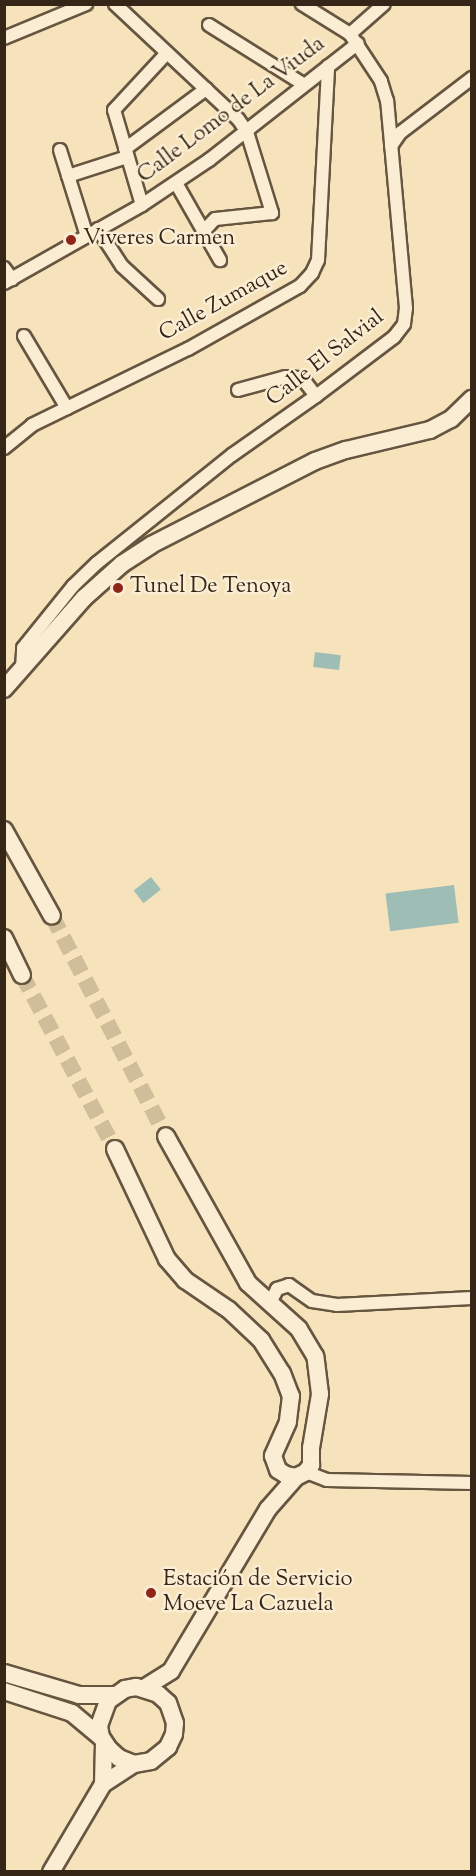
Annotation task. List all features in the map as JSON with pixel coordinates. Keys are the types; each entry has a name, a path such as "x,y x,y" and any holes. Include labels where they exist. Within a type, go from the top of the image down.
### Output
{"main road":[{"path":"4,689 84,598 122,564 151,545 315,461 346,450 430,430 451,419 471,399"},
{"path":"4,831 52,916"},
{"path":"4,938 22,975"},
{"path":"51,1872 103,1784 134,1764 151,1761 168,1747 174,1734 175,1723 168,1702 171,1671 268,1509 301,1474 313,1456 311,1448 321,1394 315,1356 298,1329 248,1283 166,1136"},
{"path":"115,1149 167,1259 185,1280 229,1310 261,1340 282,1373 291,1396 288,1422 273,1456 278,1470 286,1476 301,1474"},
{"path":"279,1443 292,1437 300,1438 311,1448"},
{"path":"268,1509 278,1470"},
{"path":"144,1688 171,1671"},
{"path":"4,1673 79,1695 116,1695"},
{"path":"103,1784 100,1716 108,1701 125,1689 144,1688 158,1694 168,1702"},
{"path":"4,1691 72,1713 119,1758 134,1764"}],"street":[{"path":"4,38 86,4"},
{"path":"115,4 238,119 247,132 272,213 215,219 203,232"},
{"name":"Calle El Salvial","path":"22,670 23,648 81,578 232,455 394,337 404,324 406,308 387,101 381,81 354,38 302,4"},
{"name":"Calle Lomo de La Viuda","path":"8,281 142,205 247,132 303,84 328,66 384,4"},
{"path":"209,25 303,84"},
{"path":"142,205 114,110 167,53"},
{"name":"Calle Zumaque","path":"4,448 32,425 86,401 141,370 188,349 300,286 312,273 318,260 328,66"},
{"path":"391,146 400,133 471,78"},
{"path":"68,176 126,153 206,89"},
{"path":"60,150 68,176 93,232 122,266 158,299"},
{"path":"176,183 220,260"},
{"path":"4,267 8,281"},
{"path":"24,336 67,408"},
{"path":"238,390 286,377 302,378 316,396"},
{"path":"270,1303 277,1289 289,1285 312,1301 337,1305 471,1298"},
{"path":"301,1474 327,1480 471,1482"}],"water":[{"path":"315,652 341,655 339,670 313,667"},
{"path":"151,877 161,890 144,903 134,891"},
{"path":"454,885 459,923 390,931 386,893"}],"tunnel":[{"path":"52,916 166,1136"},
{"path":"22,975 115,1149"}],"place":[{"name":"Viveres Carmen","path":"71,240"},
{"name":"Tunel De Tenoya","path":"118,588"},
{"name":"Estación de Servicio Moeve La Cazuela","path":"151,1593"}]}
